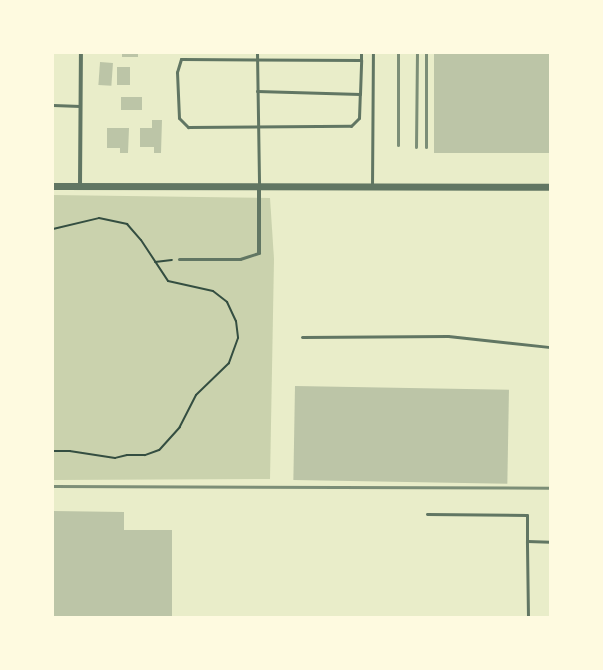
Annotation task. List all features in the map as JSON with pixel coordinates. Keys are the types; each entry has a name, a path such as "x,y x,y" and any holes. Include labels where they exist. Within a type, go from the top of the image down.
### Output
{"street":[{"path":"80,187 81,53"},
{"path":"53,186 550,187"},
{"path":"258,253 259,187"}],"lane":[{"path":"257,53 259,187"},
{"path":"361,53 361,60 360,94 359,118 351,126 184,125 179,115 177,72 181,59 188,57 361,60"},
{"path":"372,187 373,53"},
{"path":"257,91 360,94"},
{"path":"53,105 80,106"},
{"path":"180,259 240,259 258,253"},
{"path":"302,337 448,336 550,347"},
{"path":"427,514 527,515 528,617"},
{"path":"527,541 550,542"}],"path":[{"path":"53,229 88,219 120,221 133,229 168,281 213,291 227,302 238,330 234,356 220,373 196,395 180,427 159,450 145,455 127,455 114,458 70,451 53,451"},
{"path":"154,262 180,259"}],"green space":[{"path":"53,195 270,198 274,259 270,479 53,480"}],"building":[{"path":"122,53 138,53 138,57 122,57"},
{"path":"434,53 550,53 550,153 434,153"},
{"path":"100,62 113,63 111,86 98,85"},
{"path":"117,67 130,67 130,85 117,85"},
{"path":"121,97 142,97 142,110 121,110"},
{"path":"152,120 162,120 161,153 154,153 154,147 140,147 140,128 152,128"},
{"path":"107,128 129,128 128,153 120,153 120,148 107,148"},
{"path":"295,386 509,390 507,484 293,480"},
{"path":"53,511 124,512 124,530 172,530 172,617 53,617"}],"railway":[{"path":"398,53 398,145"},
{"path":"416,147 417,53"},
{"path":"426,53 426,147"},
{"path":"53,486 550,488"}]}
